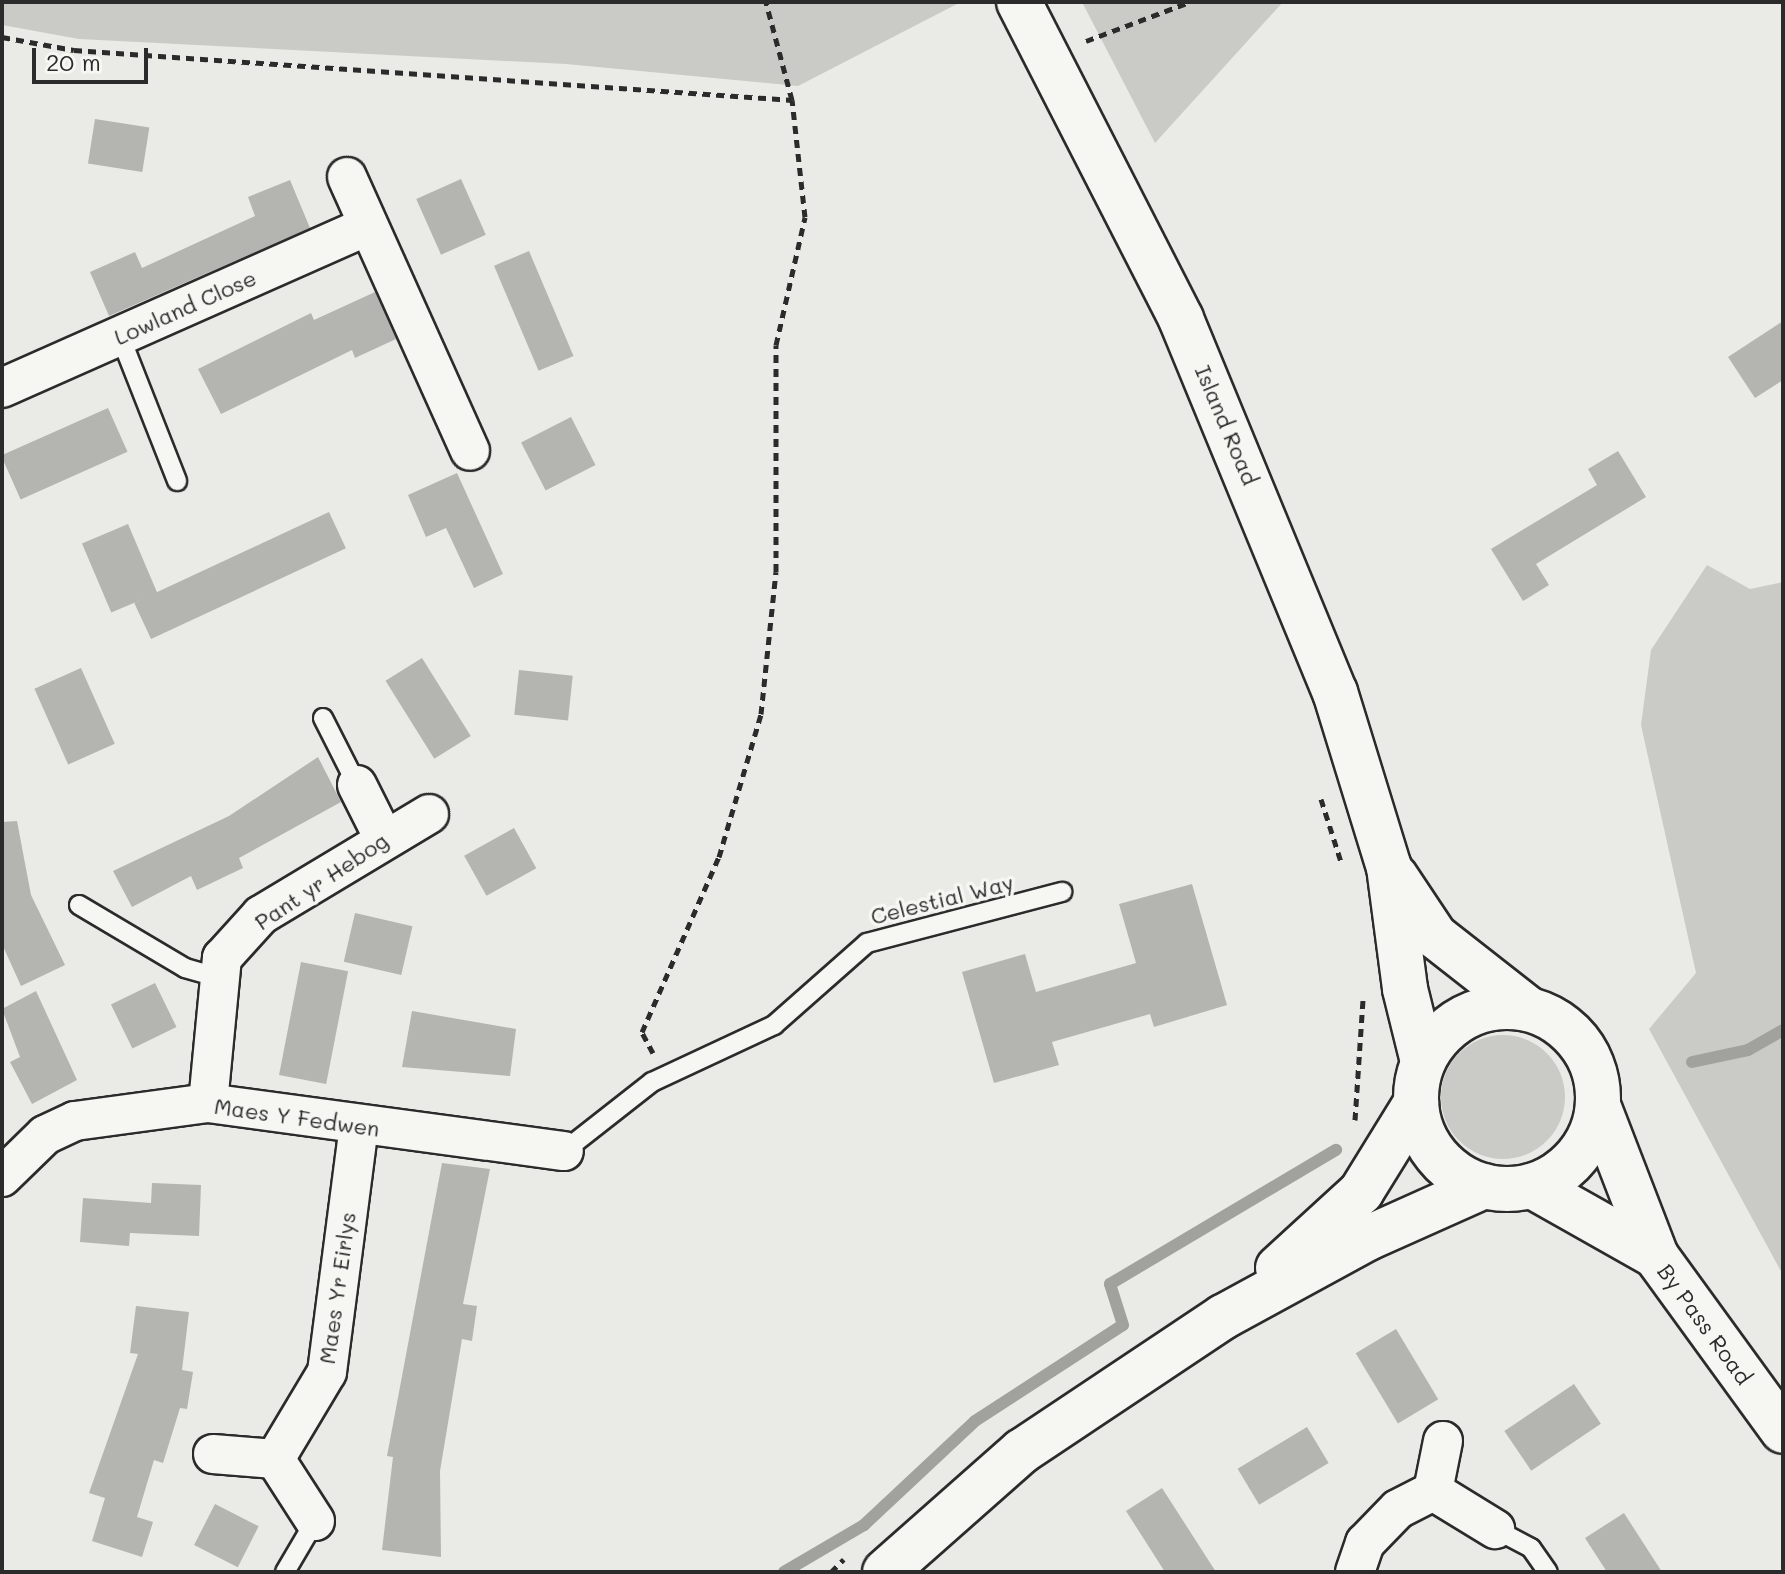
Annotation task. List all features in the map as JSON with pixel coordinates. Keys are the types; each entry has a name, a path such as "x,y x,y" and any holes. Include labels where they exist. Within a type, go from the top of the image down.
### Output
{"main road":[{"name":"Island Road","path":"1019,2 1050,54 1181,319 1261,504 1335,692 1389,867 1420,1083"},
{"name":"Island Road","path":"1389,867 1435,936 1528,1009"},
{"path":"869,1561 1022,1451 1223,1317 1368,1238 1484,1186 1532,1186 1576,1158 1599,1108 1590,1058 1574,1036 1528,1009 1478,1012 1455,1023 1361,1192 1223,1317"},
{"path":"1420,1083 1438,1155 1484,1186"},
{"name":"By Pass Road","path":"1599,1108 1656,1256 1783,1431"},
{"name":"By Pass Road","path":"1532,1186 1656,1256"}],"street":[{"path":"347,177 470,451"},
{"name":"Lowland Close","path":"2,388 368,226"},
{"path":"357,785 383,837"},
{"name":"Pant yr Hebog","path":"208,1103 222,958 261,915 383,837 429,814"},
{"name":"Maes Y Fedwen","path":"6,1163 75,1121 208,1103 359,1127 564,1151"},
{"name":"Maes Yr Eirlys","path":"275,1459 327,1372 359,1127"},
{"path":"1433,1491 1443,1441"},
{"path":"213,1454 275,1459 315,1521"},
{"path":"1433,1491 1495,1529"},
{"path":"1355,1572 1365,1543 1398,1509 1433,1491"}],"lane":[{"path":"120,336 177,481"},
{"path":"323,718 357,785"},
{"name":"Celestial Way","path":"564,1151 664,1075 774,1025 867,943 1062,892"},
{"path":"79,905 185,968 220,978"},
{"path":"293,1568 315,1521"},
{"path":"1495,1529 1531,1548 1548,1572"}],"path":[{"path":"664,1075 642,1032 719,857 761,714 776,572 776,345 805,217 792,100 766,2"},
{"path":"1050,54 1190,2"},
{"path":"2,37 74,50 792,100"},
{"path":"1317,784 1347,879"},
{"path":"1353,1128 1364,993 1405,989"},
{"path":"831,1572 869,1561"}],"shaded area":[{"path":"2,2 957,4 798,86 566,64 79,39 2,25"},
{"path":"1082,2 1283,2 1155,143"},
{"path":"1707,565 1750,589 1783,582 1783,1275 1649,1029 1696,973 1641,725 1651,650"},
{"path":"1503,1035 1527,1039 1547,1053 1561,1073 1565,1097 1561,1121 1547,1141 1527,1155 1503,1159 1479,1155 1459,1141 1445,1121 1441,1097 1445,1073 1459,1053 1479,1039"}],"building":[{"path":"95,119 149,128 142,172 88,163"},
{"path":"461,179 486,235 441,255 416,199"},
{"path":"290,180 310,228 109,316 90,272 135,252 142,268 255,216 248,197"},
{"path":"529,251 574,356 539,371 494,266"},
{"path":"375,292 396,339 355,358 352,350 221,414 198,369 311,313 314,320"},
{"path":"1783,321 1783,380 1755,398 1728,357"},
{"path":"108,408 128,452 21,499 2,455"},
{"path":"571,417 596,465 546,491 521,442"},
{"path":"1618,451 1646,497 1536,564 1549,585 1523,601 1491,549 1597,485 1588,469"},
{"path":"457,473 503,574 474,588 446,528 426,537 408,495"},
{"path":"329,512 346,548 151,639 134,603"},
{"path":"128,524 157,593 111,613 82,544"},
{"path":"422,658 471,736 434,759 386,681"},
{"path":"81,668 115,744 68,765 34,689"},
{"path":"519,670 573,676 568,720 514,715"},
{"path":"318,757 341,802 239,858 243,868 197,890 191,876 132,907 113,871 229,816"},
{"path":"17,821 31,895 65,965 21,986 2,944 2,822"},
{"path":"514,828 536,868 486,896 464,856"},
{"path":"1192,884 1227,1005 1154,1027 1150,1014 1052,1042 1059,1065 994,1083 962,972 1025,954 1036,992 1136,963 1119,904"},
{"path":"355,913 412,926 401,975 344,962"},
{"path":"301,962 348,971 326,1084 279,1075"},
{"path":"155,983 176,1027 132,1049 111,1004"},
{"path":"36,991 77,1080 32,1104 10,1062 20,1057 2,1009"},
{"path":"412,1011 516,1029 510,1076 402,1067"},
{"path":"442,1163 490,1169 463,1304 477,1306 472,1341 462,1339 440,1471 441,1557 382,1550 393,1457 387,1456"},
{"path":"152,1183 201,1185 199,1236 130,1233 129,1246 80,1242 83,1198 151,1203"},
{"path":"136,1306 189,1312 182,1370 193,1372 187,1409 180,1408 163,1463 154,1460 137,1517 153,1522 142,1557 92,1541 105,1498 89,1493 138,1354 130,1353"},
{"path":"1396,1329 1438,1399 1398,1423 1356,1353"},
{"path":"1574,1384 1601,1424 1531,1471 1504,1431"},
{"path":"1307,1427 1329,1463 1259,1505 1238,1469"},
{"path":"1162,1488 1216,1572 1165,1572 1126,1511"},
{"path":"215,1504 259,1526 238,1567 194,1545"},
{"path":"1624,1513 1662,1572 1607,1572 1585,1538"}],"waterway":[{"path":"1692,1062 1748,1050 1783,1030"},
{"path":"784,1572 864,1525 975,1421 1123,1325 1110,1284 1336,1150"}]}
